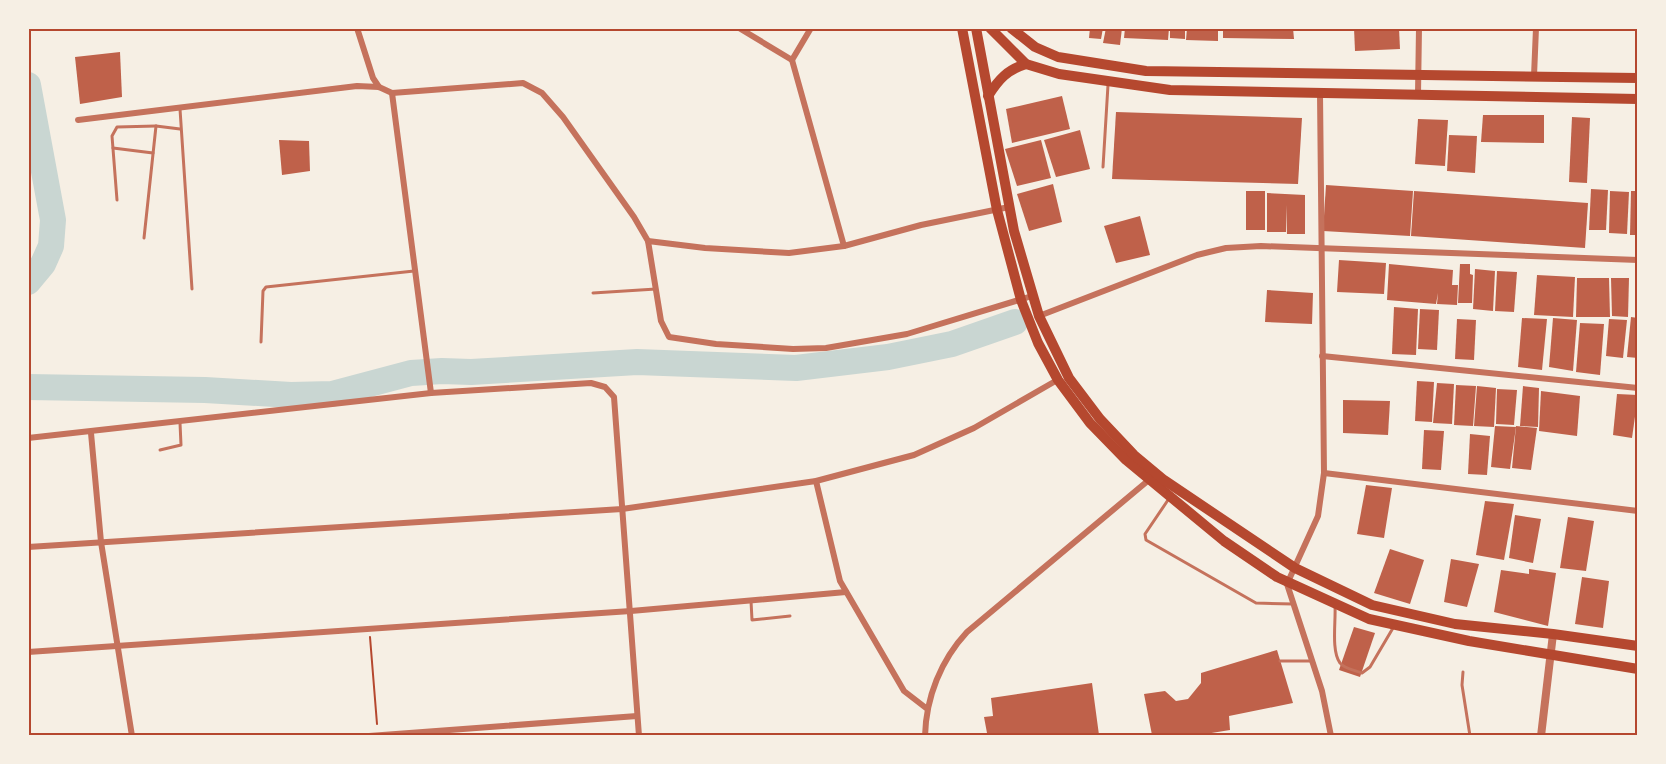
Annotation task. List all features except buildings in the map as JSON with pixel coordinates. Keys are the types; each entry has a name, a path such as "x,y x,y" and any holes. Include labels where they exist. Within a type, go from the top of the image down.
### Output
{"main road":[{"path":"962,28 998,210 1026,298 1063,377 1090,423 1173,493 1224,541 1287,584 1394,627 1549,656 1638,669"},
{"path":"976,28 1026,298"},
{"path":"990,28 1026,64 1059,74 1108,83 1170,90 1638,99"},
{"path":"1011,28 1035,48 1058,57 1146,71 1638,78"},
{"path":"988,96 999,79 1010,69 1026,64"},
{"path":"1303,93 1305,74"},
{"path":"1362,75 1362,93"},
{"path":"1173,493 1295,568 1372,605 1455,624 1638,646"}],"street":[{"path":"357,28 373,78 379,87"},
{"path":"740,28 792,60 844,246"},
{"path":"792,60 811,28"},
{"path":"1418,94 1419,28"},
{"path":"1534,76 1536,28"},
{"path":"78,120 357,86 379,87 392,93 523,83 542,93 563,117 634,217 648,241 665,332 675,339 793,349 826,348 907,334 1026,298"},
{"path":"392,93 431,393"},
{"path":"1320,94 1324,473 1318,516 1287,584 1322,691 1330,735"},
{"path":"648,241 771,252 844,246 921,225 1009,207"},
{"path":"1034,318 1210,251 1262,246 1638,260"},
{"path":"1322,356 1638,387"},
{"path":"28,547 622,509 816,481 914,455 974,428 1063,377"},
{"path":"28,438 91,433 431,393 591,383 605,387 614,397 639,735"},
{"path":"91,433 101,542 132,735"},
{"path":"1324,473 1638,511"},
{"path":"925,735 926,708 945,661 968,632 1153,477"},
{"path":"816,481 840,581 903,691 926,708"},
{"path":"28,652 631,611 846,592"},
{"path":"1541,735 1553,634"},
{"path":"369,735 637,716"}],"lane":[{"path":"1103,167 1108,83"},
{"path":"180,107 192,289"},
{"path":"117,200 111,136 117,127 156,126 180,129"},
{"path":"144,238 156,126"},
{"path":"112,148 153,153"},
{"path":"261,342 263,291 266,286 416,271"},
{"path":"593,293 656,289"},
{"path":"160,450 182,445 180,423"},
{"path":"1173,493 1145,534 1146,540 1248,599 1270,605 1293,604"},
{"path":"1341,591 1335,605 1336,653 1339,662 1344,667 1362,673 1370,667 1394,627 1399,613"},
{"path":"751,601 752,620 790,616"},
{"path":"1280,660 1311,661"},
{"path":"1463,672 1462,685 1470,735"}],"path":[{"path":"370,628 377,735"}],"waterway":[{"path":"28,85 53,220 51,246 43,264 28,282"},
{"path":"28,387 205,390 291,395 332,394 411,373 442,371 471,372 637,362 796,368 888,357 952,344 1015,322"}]}
